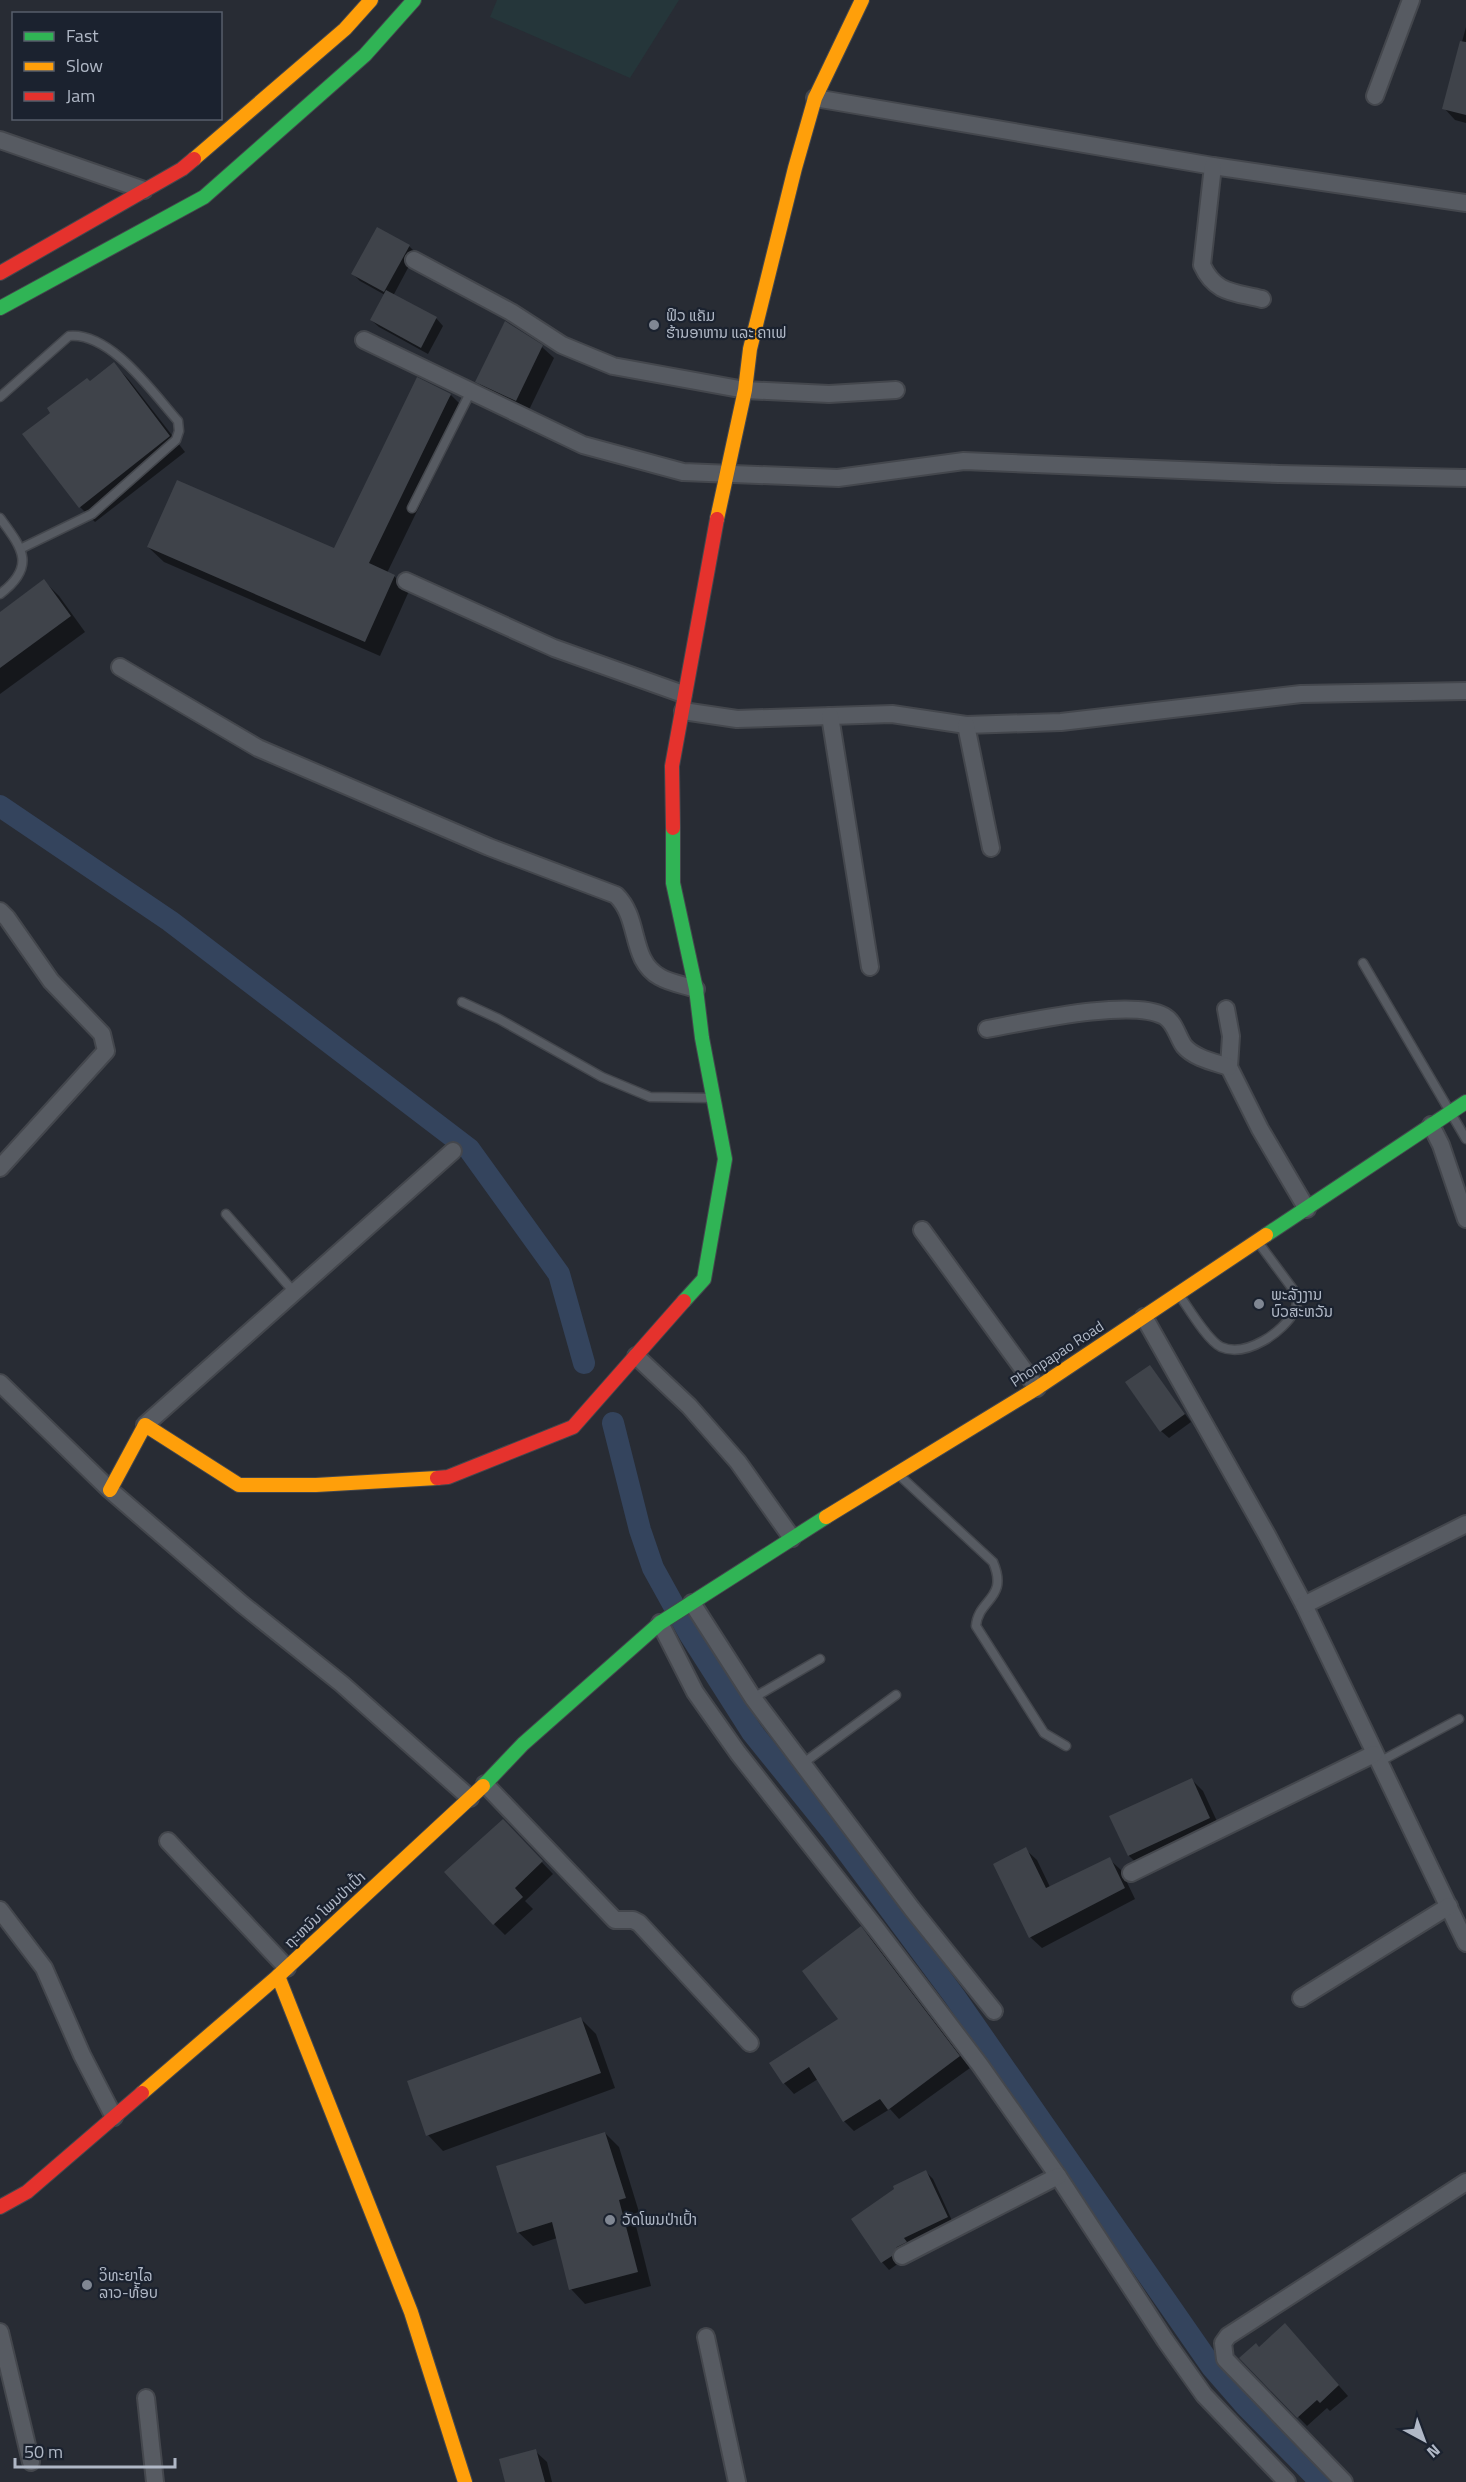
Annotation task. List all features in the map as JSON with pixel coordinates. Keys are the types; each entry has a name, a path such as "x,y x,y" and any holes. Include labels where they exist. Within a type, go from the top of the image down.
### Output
{"street":[{"path":"0,273 191,161 345,29 371,0"},
{"path":"0,308 204,197 365,55 414,0"},
{"path":"146,1425 239,1485 316,1485 448,1477 573,1427 704,1279 725,1159 696,989 674,883 672,766 725,473 745,390 750,350 814,98 862,0"},
{"path":"1375,96 1411,0"},
{"path":"814,98 1213,166 1466,202"},
{"path":"0,140 144,190"},
{"path":"1213,166 1202,265 1209,280 1224,290 1262,299"},
{"path":"414,260 510,312 562,345 613,366 745,390 829,394 896,390"},
{"path":"363,340 583,445 683,472 838,478 964,461 1279,474 1466,478"},
{"path":"406,581 554,648 683,702 737,719 892,714 966,724 1060,722 1301,694 1466,692"},
{"path":"120,667 258,748 489,847 616,895 625,904 630,914 641,959 647,967 659,977 696,989"},
{"path":"830,716 870,967"},
{"path":"966,724 991,848"},
{"path":"0,911 51,981 102,1034 106,1051 0,1168"},
{"path":"1226,1009 1231,1036 1229,1067 1260,1129 1307,1209"},
{"path":"987,1029 1072,1015 1128,1010 1150,1011 1172,1022 1179,1038 1192,1053 1229,1067"},
{"name":"Phonpapao Road","path":"660,1623 792,1538 1037,1388 1466,1102"},
{"path":"1431,1125 1441,1144 1466,1219"},
{"path":"110,1490 146,1425 453,1151"},
{"path":"922,1230 1037,1388"},
{"path":"1144,1317 1268,1535 1304,1605 1466,1943"},
{"path":"636,1356 688,1406 738,1462 792,1538"},
{"path":"0,1383 110,1490 242,1604 342,1684 470,1798"},
{"path":"1304,1605 1466,1524"},
{"path":"688,1604 802,1764 912,1909 994,2011"},
{"path":"660,1623 695,1692 738,1753 973,2056 1058,2176 1165,2340 1204,2395 1287,2482"},
{"name":"ຖະຫນົນ ໂພນປ່າເປົ້າ","path":"0,2207 27,2192 282,1972 470,1798 523,1744 660,1623"},
{"path":"1131,1873 1377,1758"},
{"path":"484,1784 615,1920 633,1920 639,1923 750,2043"},
{"path":"168,1841 282,1972 411,2312 465,2482"},
{"path":"1301,1998 1449,1906"},
{"path":"3,1919 44,1968 82,2055 114,2117"},
{"path":"902,2256 1058,2176"},
{"path":"1344,2482 1225,2359 1223,2343 1236,2330 1466,2182"},
{"path":"0,2332 31,2462"},
{"path":"706,2337 737,2482"},
{"path":"146,2398 155,2482"}],"lane":[{"path":"0,397 69,336 79,335 100,343 120,357 178,421 179,431 176,440 92,514 22,548"},
{"path":"412,508 471,391"},
{"path":"0,518 22,548 22,564 14,583 0,594"},
{"path":"1363,963 1466,1139"},
{"path":"462,1002 499,1019 602,1077 650,1097 713,1098"},
{"path":"226,1214 294,1292"},
{"path":"1178,1294 1214,1341 1222,1347 1240,1349 1262,1342 1287,1322 1296,1309 1298,1296 1257,1242"},
{"path":"897,1473 993,1562 998,1574 997,1586 993,1597 977,1617 976,1626 1044,1733 1066,1746"},
{"path":"753,1698 820,1659"},
{"path":"802,1764 896,1695"},
{"path":"1377,1758 1459,1719"}],"shaded area":[{"path":"497,0 679,0 630,78 490,17"}],"building":[{"path":"1460,41 1466,42 1466,115 1442,109"},
{"path":"377,227 410,245 384,292 351,274"},
{"path":"386,290 437,317 421,348 370,320"},
{"path":"505,321 543,345 516,401 475,382"},
{"path":"114,362 170,436 79,508 22,434 50,413 47,408 87,378 90,381"},
{"path":"417,377 451,394 369,563 395,575 365,642 147,547 177,480 334,548"},
{"path":"44,579 71,616 0,668 0,612"},
{"path":"1150,1365 1185,1414 1160,1432 1125,1382"},
{"path":"1192,1778 1210,1818 1128,1856 1109,1816"},
{"path":"503,1819 543,1861 515,1888 523,1897 493,1925 444,1872"},
{"path":"1026,1847 1046,1888 1110,1857 1125,1888 1029,1938 993,1864"},
{"path":"861,1926 960,2056 888,2110 880,2099 843,2122 809,2067 783,2084 769,2063 838,2019 802,1971"},
{"path":"581,2017 601,2073 426,2136 407,2081"},
{"path":"605,2132 626,2198 619,2200 638,2272 569,2290 552,2222 517,2233 496,2166"},
{"path":"926,2170 948,2217 904,2238 907,2242 897,2247 892,2256 881,2263 851,2219 894,2189 893,2186"},
{"path":"1285,2323 1339,2385 1320,2403 1317,2400 1297,2418 1239,2358 1256,2343 1259,2347"},
{"path":"536,2449 545,2482 505,2482 499,2459"}],"waterway":[{"path":"0,806 170,921 469,1149 559,1274 584,1363"},
{"path":"613,1423 640,1530 653,1568 689,1633 752,1732 831,1830 955,1997 1212,2367 1246,2406 1321,2482"}],"traffic: fast":[{"path":"0,308 204,197 365,55 414,0"},
{"path":"673,828 673,883 696,989 702,1038 725,1159 704,1279 684,1301"},
{"path":"1266,1235 1466,1102"},
{"path":"483,1786 523,1744 660,1623 826,1517"}],"traffic: slow":[{"path":"194,159 345,29 371,0"},
{"path":"717,519 745,390 750,349 795,168 815,98 862,0"},
{"path":"826,1517 1037,1388 1266,1235"},
{"path":"110,1490 145,1425 239,1485 316,1485 437,1478"},
{"path":"142,2093 278,1976 483,1786"},
{"path":"278,1976 411,2312 465,2482"}],"traffic: jam":[{"path":"0,273 182,169 194,159"},
{"path":"673,828 672,766 717,519"},
{"path":"437,1478 448,1477 573,1427 684,1301"},
{"path":"0,2207 27,2192 142,2093"}],"place":[{"name":"ຟິວ ແຄັມ ຮ້ານອາຫານ ແລະ ຄາເຟ","path":"654,325"},
{"name":"ພະລັງງານ ບົວສະຫວັນ","path":"1259,1304"},
{"name":"ວັດໂພນປ່າເປົ້າ","path":"610,2220"},
{"name":"ວິທະຍາໄລ ລາວ-ທ້ັອບ","path":"87,2285"}]}
